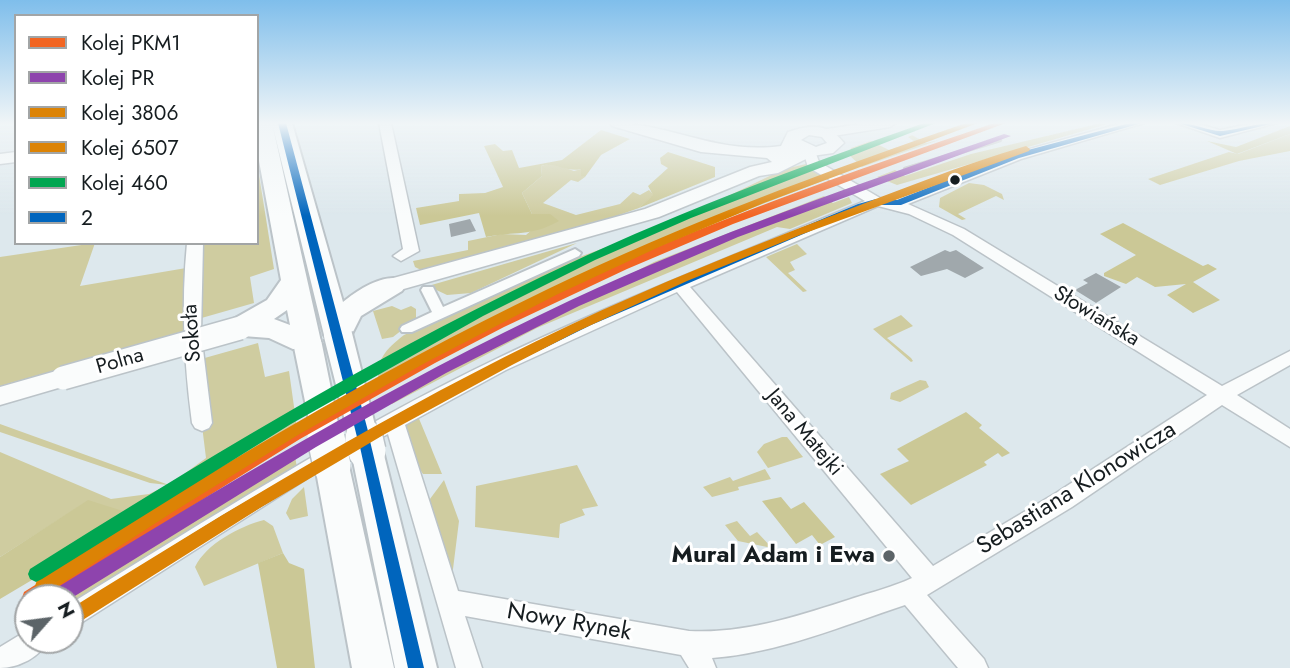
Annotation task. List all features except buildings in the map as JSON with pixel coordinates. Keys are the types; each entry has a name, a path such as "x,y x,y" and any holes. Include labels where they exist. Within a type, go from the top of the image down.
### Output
{"main road":[{"path":"269,154 373,668"},
{"path":"290,154 338,335 416,668"},
{"path":"321,273 333,284 352,289 393,285"},
{"path":"240,328 276,306 295,280"},
{"path":"338,335 339,326 350,310 393,285"},
{"path":"240,328 274,329 308,346"}],"street":[{"path":"391,154 411,251 401,256"},
{"path":"705,154 728,165 756,171 772,169 810,154"},
{"path":"743,154 756,171"},
{"path":"393,285 626,220 724,185 756,171 779,154"},
{"path":"828,154 876,202"},
{"path":"84,609 307,468 500,365 679,284 876,202 898,203 954,179 1030,154"},
{"path":"724,185 728,165"},
{"name":"Słowiańska","path":"898,203 964,237 1290,439"},
{"name":"Sokoła","path":"195,245 190,287 191,332 202,423"},
{"path":"407,329 575,253"},
{"name":"Jana Matejki","path":"679,284 920,587"},
{"path":"428,290 440,314"},
{"name":"Polna","path":"0,396 240,328"},
{"name":"Sebastiana Klonowicza","path":"920,587 1064,500 1222,395 1290,357"},
{"path":"394,421 469,668"},
{"path":"920,587 975,668"},
{"name":"Nowy Rynek","path":"449,601 689,644 725,644 761,639 920,587"},
{"path":"689,644 703,668"}],"shaded area":[{"path":"488,154 514,154 519,168 562,160 570,154 602,154 585,177 581,176 581,169 541,166 542,176 522,193 532,214 550,214 559,221 549,226 531,232 486,237 479,213 420,225 416,208 459,201 459,194 485,193 503,187"},
{"path":"665,154 675,154 715,167 715,177 639,208 653,195 648,186 668,168 661,164 660,158"},
{"path":"849,154 899,154 862,167"},
{"path":"970,154 1003,154 897,185 877,177 895,170 905,176"},
{"path":"1222,154 1274,154 1239,161 1160,185 1148,179"},
{"path":"551,163 574,171 581,169 581,175 585,177 578,182 571,180 543,203 576,215 620,204 633,192 640,195 649,190 654,195 639,208 608,219 421,270 415,267 413,261 468,250 468,241 502,234 526,235 550,214 532,214 522,193 542,176 541,166"},
{"path":"806,164 827,179 578,276 379,383 380,361 404,335 571,260 698,214 724,198 784,169"},
{"path":"259,175 274,269 250,277 254,303 191,321 191,332 0,386 0,257 94,245 80,286 192,267 195,245 259,245"},
{"path":"969,183 984,185 1002,194 1004,200 996,196 958,214 966,219 962,220 939,207 940,198"},
{"path":"824,196 833,203 849,197 852,203 790,229 777,227 537,328 392,404 391,401 405,391 654,262"},
{"path":"1123,223 1203,266 1208,264 1217,269 1193,282 1220,300 1193,313 1167,295 1186,284 1155,287 1137,277 1126,284 1104,276 1104,273 1136,255 1100,234"},
{"path":"577,243 471,293 447,295 428,286"},
{"path":"797,244 807,254 790,262 795,270 788,273 807,291 803,292 766,257"},
{"path":"392,306 401,310 411,306 416,309 416,319 393,337 382,339 373,311"},
{"path":"901,315 913,326 887,338 911,358 911,362 873,329"},
{"path":"258,343 265,377 289,371 297,428 106,536 125,517 88,501 0,557 0,452 111,499 149,494 168,485 150,483 0,432 0,424 169,485 206,458 194,361"},
{"path":"920,380 926,381 929,387 900,402 890,399 891,393"},
{"path":"415,409 442,474 423,474 414,461 403,416"},
{"path":"966,412 982,425 979,428 1010,453 1002,457 998,453 984,462 987,465 911,505 880,474 909,461 897,449"},
{"path":"787,437 803,457 768,468 757,452 764,444"},
{"path":"295,456 297,468 84,597 84,587"},
{"path":"577,465 598,506 582,509 585,515 560,524 559,538 475,527 476,486"},
{"path":"765,469 771,479 738,487 739,490 712,497 703,487 730,477 733,481"},
{"path":"444,480 459,521 449,601 427,503"},
{"path":"304,487 308,516 290,520 286,513 292,499"},
{"path":"781,497 791,509 804,502 835,537 820,545 812,535 796,544 762,501"},
{"path":"88,500 123,511 126,516 106,536 25,584 14,584 14,591 0,599 0,557"},
{"path":"264,520 273,526 283,553 204,586 195,567 207,551 235,531"},
{"path":"737,521 750,536 757,532 772,548 738,541 725,525"},
{"path":"283,553 289,563 304,569 315,668 277,668 258,563"}],"railway":[{"path":"905,169 954,154"}],"rail line":[{"name":"460","path":"36,574 286,420 478,313 639,236 844,154"},
{"name":"3806","path":"46,584 167,507 293,432 486,325 656,245 761,201 886,154"},
{"name":"PKM1","path":"52,584 295,435 500,324 623,266 730,222 914,154"},
{"name":"PR","path":"79,584 183,519 376,406 575,303 734,234 955,154"},
{"name":"6507","path":"84,610 317,466 443,395 572,329 627,303 796,233 1011,154"}],"transit line":[{"name":"2","path":"290,154 367,451 416,668"},
{"name":"2","path":"898,203 1023,154"},
{"name":"2","path":"84,609 334,455 542,344 861,206 876,202 898,203"}],"place":[{"name":"Mural Adam i Ewa","path":"889,556"}]}
